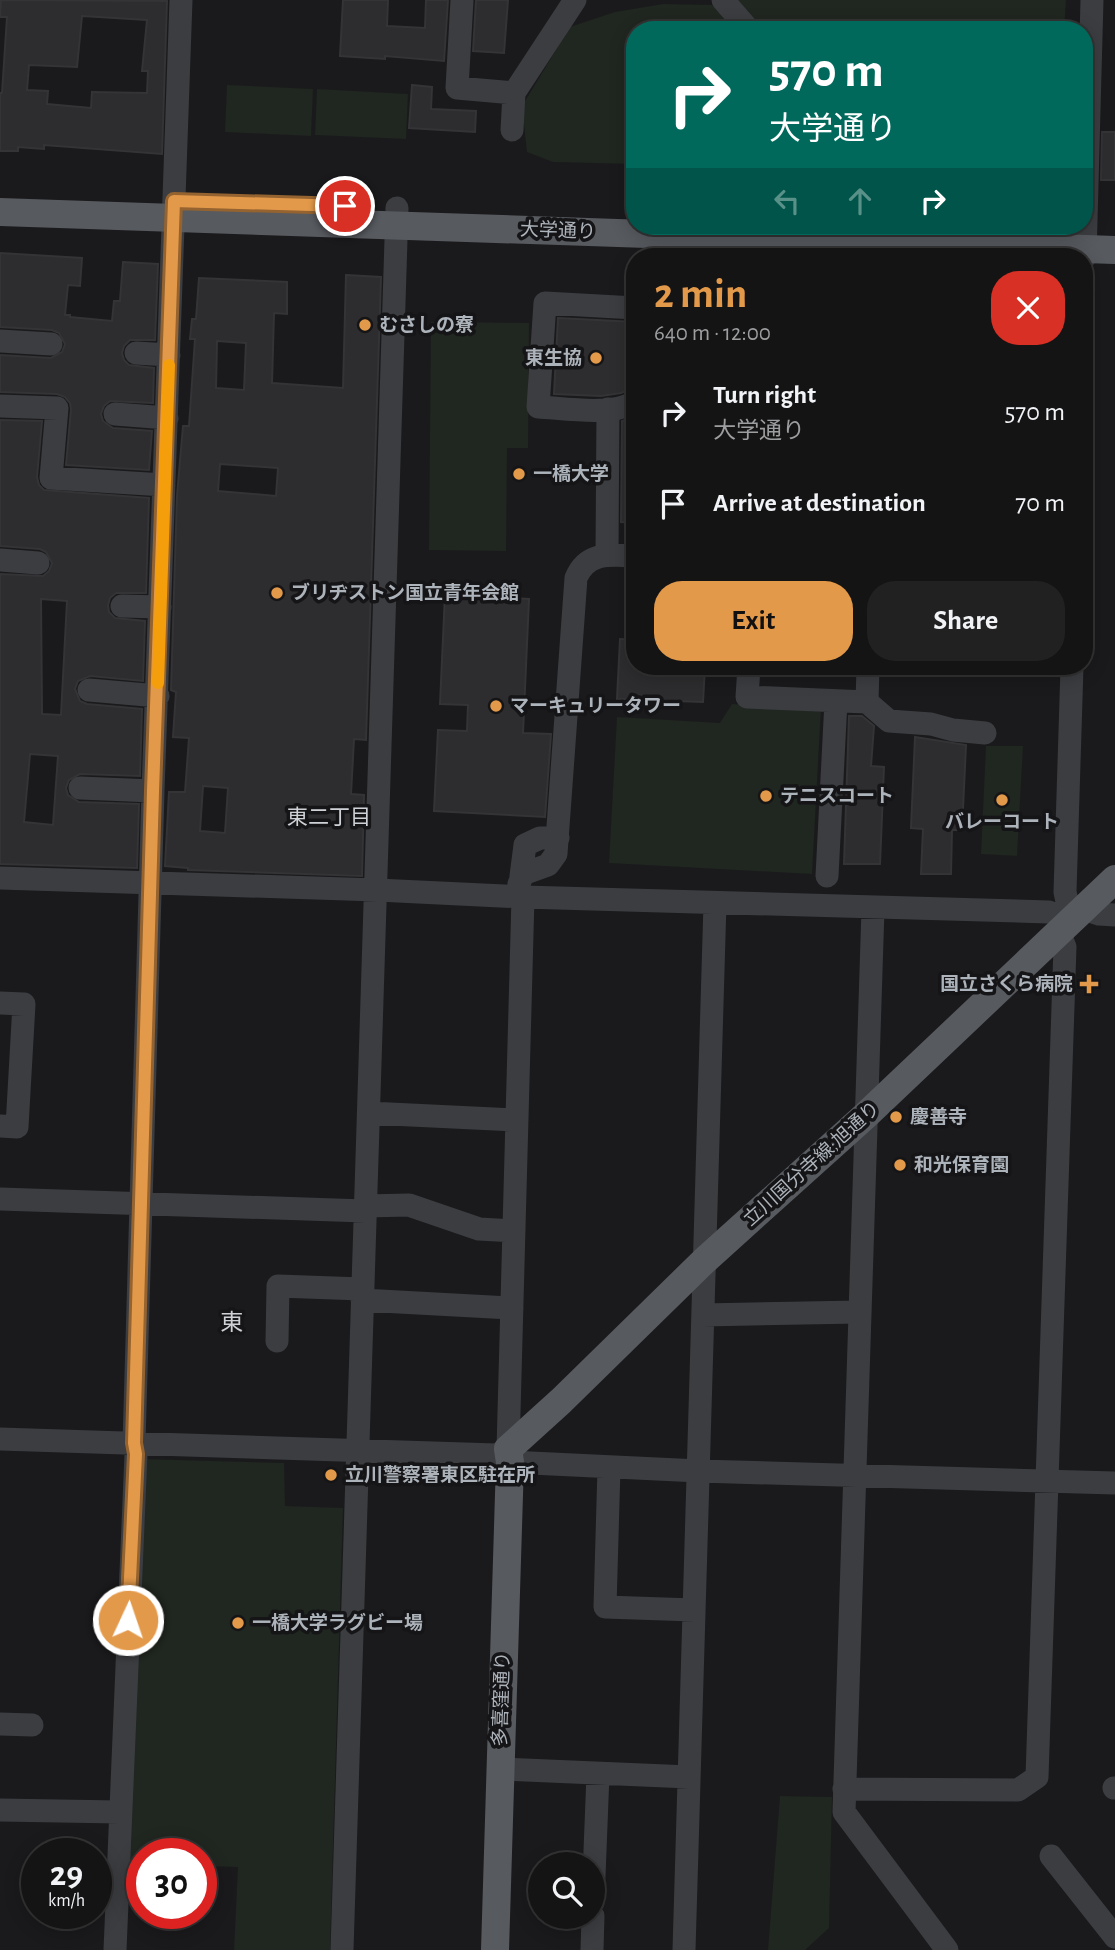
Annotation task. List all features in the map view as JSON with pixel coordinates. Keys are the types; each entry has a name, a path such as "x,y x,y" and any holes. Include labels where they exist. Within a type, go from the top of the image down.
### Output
{"main road":[{"name":"大学通り","path":"0,194 174,209 626,228"},
{"name":"大学通り","path":"0,212 174,209"},
{"name":"大学通り","path":"398,217 626,217"},
{"name":"大学通り","path":"768,235 1085,246 1115,233"},
{"name":"大学通り","path":"971,235 1115,250"},
{"name":"立川国分寺線;旭通り","path":"509,1455 704,1261 865,1116 1115,879"},
{"name":"多喜窪通り","path":"495,1950 509,1455"}],"street":[{"path":"115,1950 136,1468 134,1443 153,791 181,0"},
{"path":"462,0 457,88 514,93"},
{"path":"512,130 514,93 575,0"},
{"path":"723,0 741,21"},
{"path":"1091,21 1092,0"},
{"path":"342,1950 398,217"},
{"path":"626,308 545,303 538,407 608,409 626,405"},
{"path":"0,341 51,344"},
{"path":"136,353 169,355"},
{"path":"0,405 57,408 51,478 164,485"},
{"path":"607,555 608,409"},
{"path":"115,414 167,418"},
{"path":"509,1455 521,886 527,871 541,869 556,854 574,586 579,570 594,557 626,556"},
{"path":"0,560 38,563"},
{"path":"122,606 160,607"},
{"path":"748,675 747,697 867,702 890,721 931,724 953,730 985,733"},
{"path":"867,702 868,675"},
{"path":"844,1789 1018,1790 1037,1777 1065,947 1071,920 1065,892 1072,675"},
{"path":"89,690 158,696"},
{"path":"827,876 836,701"},
{"path":"80,788 153,791"},
{"path":"0,878 377,890 521,886 715,903 1049,912 1071,920 1100,914 1115,915"},
{"path":"684,1950 715,903"},
{"path":"873,909 844,1812 947,1950"},
{"path":"0,1003 24,1004 17,1127 0,1126"},
{"path":"369,1113 517,1120"},
{"path":"0,1199 365,1209 409,1205 479,1229 514,1231"},
{"path":"277,1341 278,1286 512,1308"},
{"path":"703,1315 859,1312"},
{"path":"0,1439 509,1455 609,1468 1115,1483"},
{"path":"609,1468 605,1607 694,1610"},
{"path":"0,1724 32,1725"},
{"path":"500,1769 689,1777"},
{"path":"595,1852 598,1773"},
{"path":"0,1810 119,1812"},
{"path":"1052,1856 1114,1935"},
{"path":"592,1950 593,1929"}],"shaded area":[{"path":"734,0 1066,0 1065,21 751,21"},
{"path":"663,4 714,5 726,21 626,21 626,164 553,162 527,152 522,106 570,27 615,12"},
{"path":"227,85 313,89 311,136 225,132"},
{"path":"317,89 408,94 406,139 315,135"},
{"path":"431,322 529,323 528,448 507,448 506,551 429,550"},
{"path":"732,704 821,708 812,874 609,863 617,717 720,723"},
{"name":"バレーコート","path":"986,746 1023,746 1017,856 981,854"},
{"name":"一橋大学ラグビー場","path":"142,1459 284,1463 285,1506 343,1508 330,1950 234,1950 238,1867 217,1866 217,1838 127,1838"},
{"path":"780,1796 832,1797 829,1928 805,1950 768,1950"}],"building":[{"path":"1,0 167,1 162,154 44,145 44,149 18,147 18,151 0,151 0,93 7,17 0,17","holes":["82,16 147,20 142,71 148,71 147,93 92,92 91,108 47,104 48,91 27,90 29,65 77,67"]},
{"path":"343,0 388,0 387,26 425,28 426,0 448,0 444,61 385,56 385,59 340,56"},
{"path":"476,0 508,0 504,53 473,51"},
{"path":"412,85 432,87 431,109 476,111 475,132 409,128"},
{"path":"1102,132 1115,132 1115,180 1101,180"},
{"path":"0,253 82,258 80,286 68,285 65,315 112,321 114,301 120,301 123,262 158,264 155,340 130,340 122,353 129,365 154,368 153,403 110,401 101,414 103,421 113,428 152,431 149,470 66,465 71,409 65,397 57,394 0,392 0,355 51,358 62,352 65,344 59,333 52,330 0,327"},
{"path":"346,275 381,277 366,740 354,739 351,794 364,795 362,876 188,870 165,866 169,792 185,792 189,738 173,737 176,692 171,690 177,496 183,426 189,426 195,339 190,339 192,319 196,319 199,278 287,282 287,314 274,313 272,383 343,388","holes":["217,341 246,343 244,390 216,388","220,464 278,468 276,496 218,491","203,786 228,788 225,833 200,831"]},
{"name":"東生協","path":"558,318 626,322 626,391 601,396 554,394"},
{"path":"0,420 42,421 37,477 44,490 149,498 146,593 116,593 110,598 108,605 109,612 115,618 145,621 143,681 90,676 78,681 75,689 80,701 87,704 142,709 140,776 80,774 69,780 66,788 68,795 79,802 139,804 137,868 0,864 0,574 43,576 52,563 46,552 40,549 0,546","holes":["41,599 67,601 61,715 42,714","30,754 58,756 53,825 24,822"]},
{"path":"626,420 626,522 621,522 622,421"},
{"name":"マーキュリータワー","path":"445,594 529,599 523,733 551,734 545,817 434,811 438,730 467,731 468,705 440,704"},
{"path":"620,639 626,639 626,675 705,675 703,702 617,699"},
{"path":"849,716 862,716 874,726 871,766 884,767 880,864 844,864"},
{"path":"915,737 966,745 962,830 952,830 951,874 921,874 923,829 911,828"}],"slow traffic":[{"path":"158,683 169,365"}],"place":[{"name":"むさしの寮","path":"365,325"},
{"name":"東生協","path":"596,358"},
{"name":"一橋大学","path":"519,474"},
{"name":"ブリヂストン国立青年会館","path":"277,593"},
{"name":"マーキュリータワー","path":"496,706"},
{"name":"テニスコート","path":"766,796"},
{"name":"バレーコート","path":"1002,800"},
{"name":"国立さくら病院","path":"1089,984"},
{"name":"慶善寺","path":"896,1117"},
{"name":"和光保育園","path":"900,1165"},
{"name":"立川警察署東区駐在所","path":"331,1475"},
{"name":"一橋大学ラグビー場","path":"238,1623"}],"district":[{"name":"東二丁目","path":"329,817"},
{"name":"東","path":"232,1323"}],"route":[{"path":"128,1620 136,1454 134,1443 153,791 174,201 345,206"}]}
